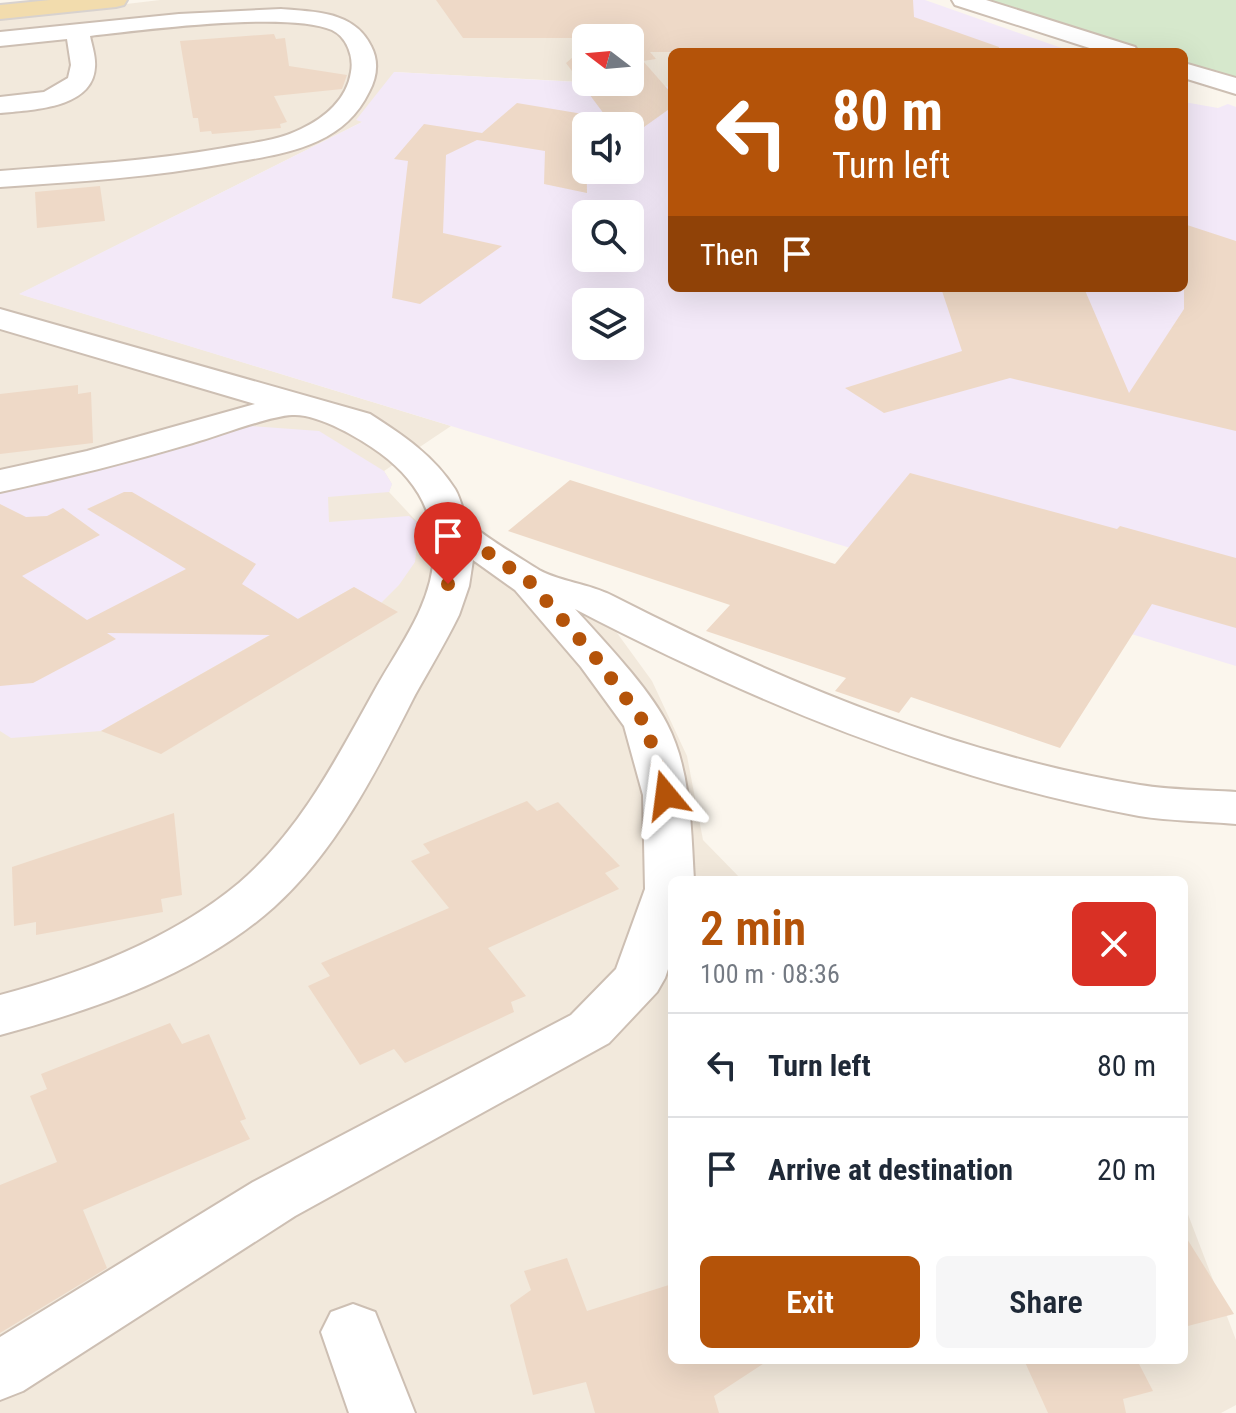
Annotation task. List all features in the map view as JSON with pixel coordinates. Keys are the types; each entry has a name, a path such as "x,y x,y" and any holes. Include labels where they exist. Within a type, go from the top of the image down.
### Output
{"main road":[{"path":"0,5 47,0"},
{"path":"0,12 116,0"}],"street":[{"path":"935,0 1079,48"},
{"path":"963,0 1113,48"},
{"path":"0,39 275,16 318,19 343,26 364,53 366,69 358,92 341,115 320,131 278,146 171,166 0,179"},
{"path":"0,105 38,101 65,93 79,83 83,71 77,31"},
{"path":"1188,71 1236,86"},
{"path":"1188,84 1236,99"},
{"path":"0,319 357,422 396,446 426,471 443,497 452,528 452,566 444,603 336,801 284,868 229,916 150,961 31,1008 0,1015"},
{"path":"0,481 93,461 292,404"},
{"path":"452,528 529,581 596,658 646,725 666,795 669,876"},
{"path":"529,581 578,594 683,647 843,716 934,748 1041,780 1142,801 1236,808"},
{"path":"0,1371 274,1199 590,1029 639,978 668,895"},
{"path":"353,1332 382,1413"}],"shaded area":[{"path":"160,0 903,0 690,48 668,48 668,87 644,85 644,24 572,24 572,82 395,72 364,121 20,294 451,426 384,471 392,484 389,492 419,524 532,564 612,626 652,681 687,756 703,840 738,876 668,876 668,1364 1188,1364 1188,1214 1236,1340 1236,1405 1221,1413 0,1413 0,19"},
{"path":"903,0 925,0 1062,48 852,48"},
{"path":"394,72 572,82 572,96 644,96 644,85 668,87 668,292 1188,292 1188,103 1218,108 1228,104 1236,107 1236,666 19,294 362,122 356,120"},
{"path":"250,426 319,431 384,471 392,484 389,492 328,497 329,522 409,516 419,524 415,562 399,585 381,603 354,587 101,731 11,738 0,731 0,492 75,476"}],"green space":[{"path":"973,0 1236,0 1236,78 1188,64 1188,48 1135,48"}],"building":[{"path":"436,0 913,0 914,17 999,47 668,48 668,52 650,52 656,59 644,61 644,24 572,24 572,38 463,38"},
{"path":"274,34 276,39 285,38 289,66 347,75 342,89 274,96 287,122 280,124 281,128 212,134 211,131 200,132 198,118 193,118 180,41"},
{"path":"644,62 668,89 668,110 644,127 644,112 603,112 591,96 644,96"},
{"path":"517,103 572,112 572,184 587,184 587,193 544,184 545,151 477,140 446,155 443,233 502,246 420,304 392,298 408,161 394,159 424,124 482,133"},
{"path":"100,186 105,221 37,228 35,192"},
{"path":"1188,225 1236,241 1236,431 1010,378 884,413 845,388 962,351 942,292 1086,292 1129,393 1184,309 1184,292 1188,292"},
{"path":"78,385 78,394 91,392 93,443 0,454 0,394"},
{"path":"910,473 1236,558 1236,628 1152,604 1060,748 911,697 899,713 835,691 846,678 706,631 730,605 508,531 570,480 835,564"},
{"path":"124,492 132,492 256,564 242,584 298,619 354,587 398,612 161,754 101,731 270,635 107,633 116,639 33,683 0,686 0,504 26,517 47,516 63,508 100,535 22,576 87,620 186,569 87,509"},
{"path":"527,801 537,811 558,802 620,866 605,873 619,889 488,948 526,996 511,1002 514,1012 405,1063 394,1049 360,1065 308,986 330,976 321,963 449,908 411,861 430,853 423,844"},
{"path":"174,813 182,895 161,899 163,912 36,935 36,922 14,926 12,867"},
{"path":"170,1023 182,1044 209,1034 246,1119 240,1121 250,1139 83,1210 107,1268 0,1333 0,1185 57,1162 30,1096 47,1089 41,1074"},
{"path":"1188,1240 1234,1314 1188,1326"},
{"path":"567,1258 587,1311 668,1285 668,1364 763,1364 714,1396 719,1413 595,1413 586,1382 533,1395 510,1305 531,1290 524,1271"},
{"path":"1026,1364 1139,1364 1153,1391 1123,1399 1126,1413 1048,1413"}],"route":[{"path":"448,584 452,566 452,528 529,581 596,658 646,725 666,795"}]}
